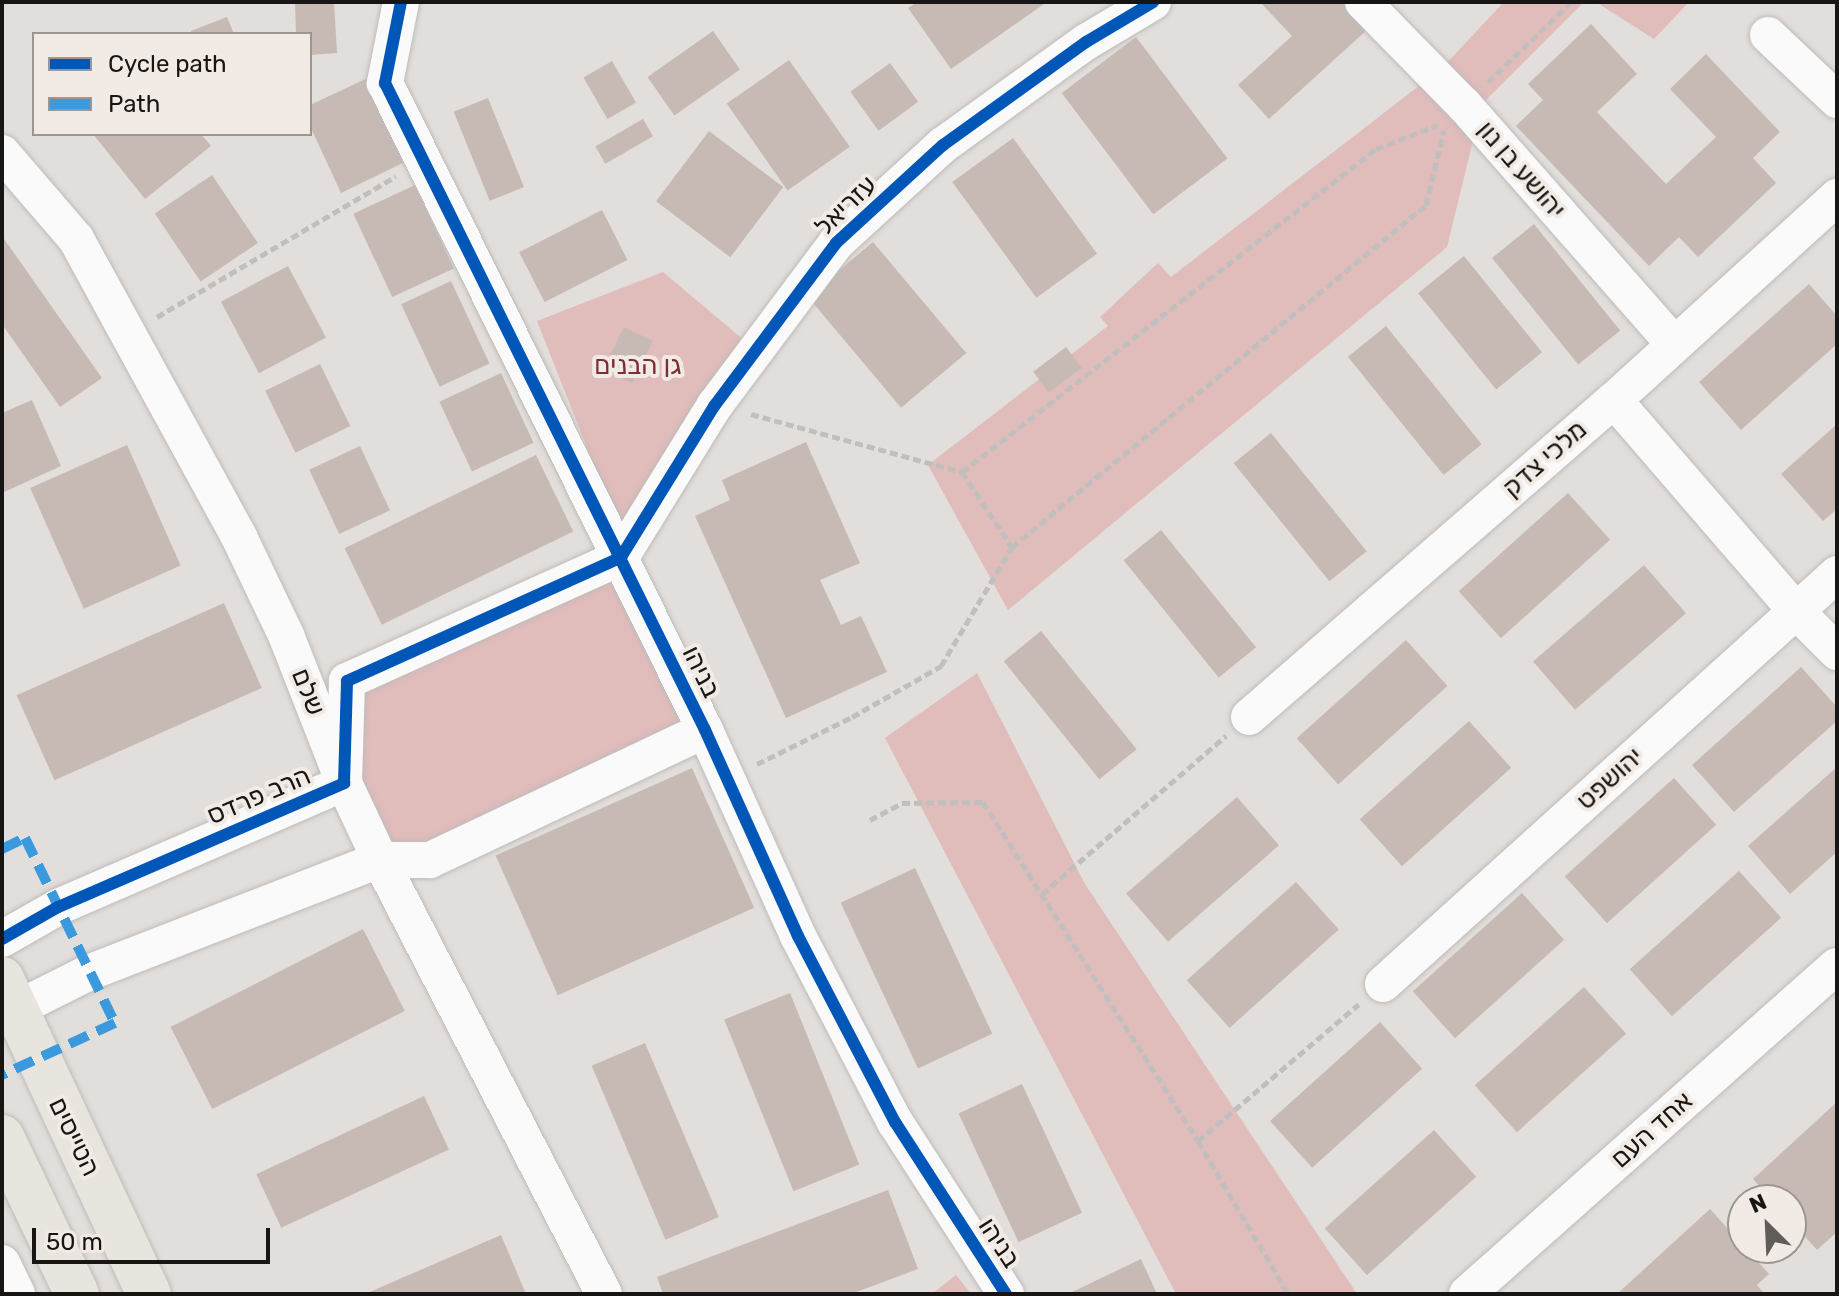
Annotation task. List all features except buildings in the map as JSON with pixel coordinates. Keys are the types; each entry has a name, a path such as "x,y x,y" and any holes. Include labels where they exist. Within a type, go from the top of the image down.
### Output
{"main road":[{"name":"הטייסים","path":"6,1002 37,1059 149,1294"},
{"path":"2,1137 77,1294"}],"street":[{"name":"בניהו","path":"401,2 385,83 705,730 778,896 895,1122 1006,1294"},
{"name":"עזריאל","path":"621,557 715,405 836,243 943,145 1086,42 1153,2"},
{"name":"יהושע בן נון","path":"1363,2 1464,105 1674,344"},
{"path":"1768,35 1837,100"},
{"name":"שלם","path":"2,153 76,239 239,537 286,635 344,783 380,860 604,1294"},
{"name":"מלכי צדק","path":"1249,717 1614,400 1837,197"},
{"path":"1614,400 1797,612 1837,652"},
{"path":"286,635 347,681 621,557"},
{"name":"יהושפט","path":"1383,984 1837,574"},
{"name":"הרב פרדס","path":"2,939 58,907 344,783 347,681"},
{"path":"6,1002 380,860 430,860 705,730"},
{"name":"אחד העם","path":"1467,1294 1837,966"},
{"path":"2,1263 17,1294"}],"path":[{"path":"1464,105 1571,2"},
{"path":"727,779 852,717 941,666 1012,547 1426,205 1446,122 1376,149 962,472"},
{"path":"128,334 423,159"},
{"path":"715,405 962,472 1012,547"},
{"path":"1042,894 1249,717"},
{"path":"870,820 902,803 983,802 1198,1141 1288,1294"},
{"path":"1198,1141 1383,984"}],"green space":[{"path":"1504,2 1584,2 1482,104 1447,247 1008,610 928,465 1108,326 1100,317 1158,263 1171,277 1441,69"},
{"path":"1596,2 1689,2 1654,39"},
{"name":"גן הבנים","path":"663,272 745,341 622,536 537,321"},
{"path":"621,557 705,730 380,860 344,783 347,681"},
{"path":"977,673 1085,884 1357,1294 1176,1294 885,738"},
{"path":"956,1275 971,1294 932,1294"}],"marked path":[{"path":"2,849 25,838 115,1023 2,1075"}],"cycle path":[{"path":"401,2 385,83 705,730 798,936 895,1122 1006,1294"},
{"path":"2,939 58,907 344,783 347,681 621,557 715,405 836,243 943,145 1086,42 1153,2"}]}
